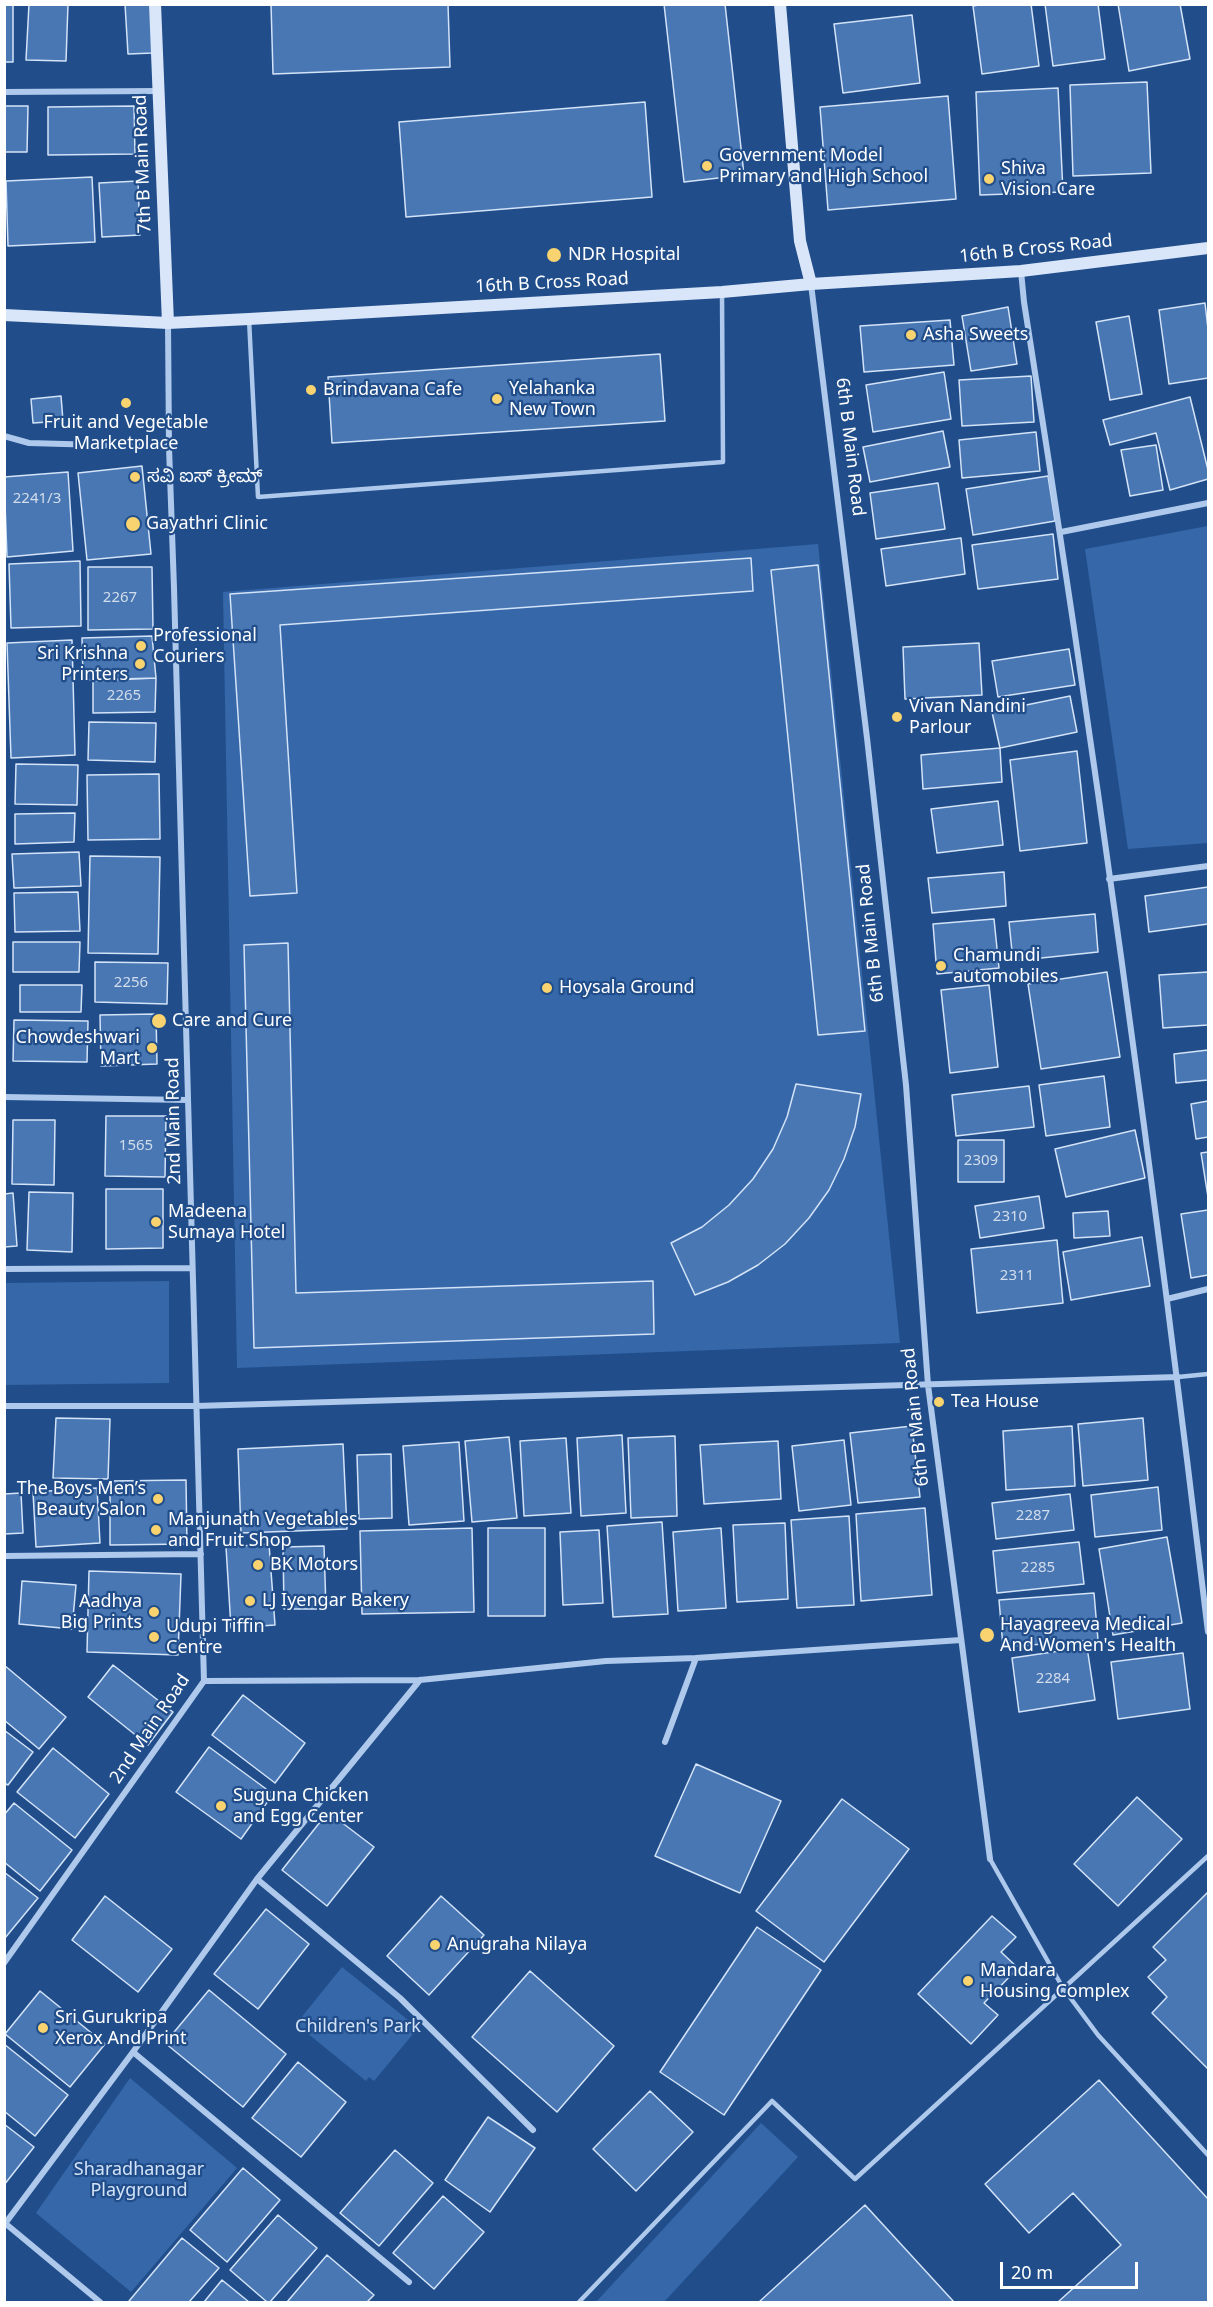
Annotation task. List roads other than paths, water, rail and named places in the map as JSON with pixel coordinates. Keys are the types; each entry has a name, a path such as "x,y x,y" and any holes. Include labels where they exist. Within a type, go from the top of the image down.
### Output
{"main road":[{"name":"7th B Main Road","path":"155,4 168,322"},
{"name":"6th B Main Road","path":"780,4 800,241 811,284"},
{"name":"16th B Cross Road","path":"4,315 168,322 249,319 1021,271 1209,248"}],"street":[{"path":"4,92 158,91"},
{"path":"1021,271 1061,532 1170,1314 1209,1632"},
{"name":"6th B Main Road","path":"811,284 866,727 906,1085 928,1385 990,1859"},
{"name":"2nd Main Road","path":"4,1963 204,1681 169,447 168,322"},
{"path":"4,436 29,443 169,447"},
{"path":"1061,532 1209,503"},
{"path":"1109,879 1209,866"},
{"path":"4,1097 188,1100"},
{"path":"4,1269 192,1268"},
{"path":"1167,1299 1209,1289"},
{"path":"4,1406 196,1406 1178,1377"},
{"path":"4,1556 201,1554"},
{"path":"204,1681 420,1680 606,1661 696,1658 961,1640"},
{"path":"665,1742 696,1658"},
{"path":"99,2302 5,2224 133,2052 257,1879 420,1680"},
{"path":"257,1879 400,1998 533,2130"},
{"path":"133,2052 409,2282"}],"lane":[{"path":"249,319 258,497 723,462 722,291"},
{"path":"1178,1377 1209,1374"},
{"path":"579,2302 772,2101 855,2179 1209,1856"},
{"path":"990,1859 1063,1988 1098,2034 1209,2155"}],"place":[{"name":"Government Model Primary and High School","path":"707,166"},
{"name":"Shiva Vision Care","path":"989,179"},
{"name":"NDR Hospital","path":"554,255"},
{"name":"Asha Sweets","path":"911,335"},
{"name":"Brindavana Cafe","path":"311,390"},
{"name":"Yelahanka New Town","path":"497,399"},
{"name":"Fruit and Vegetable Marketplace","path":"126,403"},
{"name":"ಸವಿ ಐಸ್ ಕ್ರೀಮ್","path":"135,477"},
{"name":"Gayathri Clinic","path":"133,524"},
{"name":"Professional Couriers","path":"141,646"},
{"name":"Sri Krishna Printers","path":"140,664"},
{"name":"Vivan Nandini Parlour","path":"897,717"},
{"name":"Chamundi automobiles","path":"941,966"},
{"name":"Hoysala Ground","path":"547,988"},
{"name":"Care and Cure","path":"159,1021"},
{"name":"Chowdeshwari Mart","path":"152,1048"},
{"name":"Madeena Sumaya Hotel","path":"156,1222"},
{"name":"Tea House","path":"939,1402"},
{"name":"The Boys Men’s Beauty Salon","path":"158,1499"},
{"name":"Manjunath Vegetables and Fruit Shop","path":"156,1530"},
{"name":"BK Motors","path":"258,1565"},
{"name":"LJ Iyengar Bakery","path":"250,1601"},
{"name":"Aadhya Big Prints","path":"154,1612"},
{"name":"Hayagreeva Medical And Women's Health","path":"987,1635"},
{"name":"Udupi Tiffin Centre","path":"154,1637"},
{"name":"Suguna Chicken and Egg Center","path":"221,1806"},
{"name":"Anugraha Nilaya","path":"435,1945"},
{"name":"Mandara Housing Complex","path":"968,1981"},
{"name":"Sri Gurukripa Xerox And Print","path":"43,2028"}],"park label":[{"name":"Children's Park","path":"358,2027"},
{"name":"Sharadhanagar Playground","path":"139,2180"}]}
